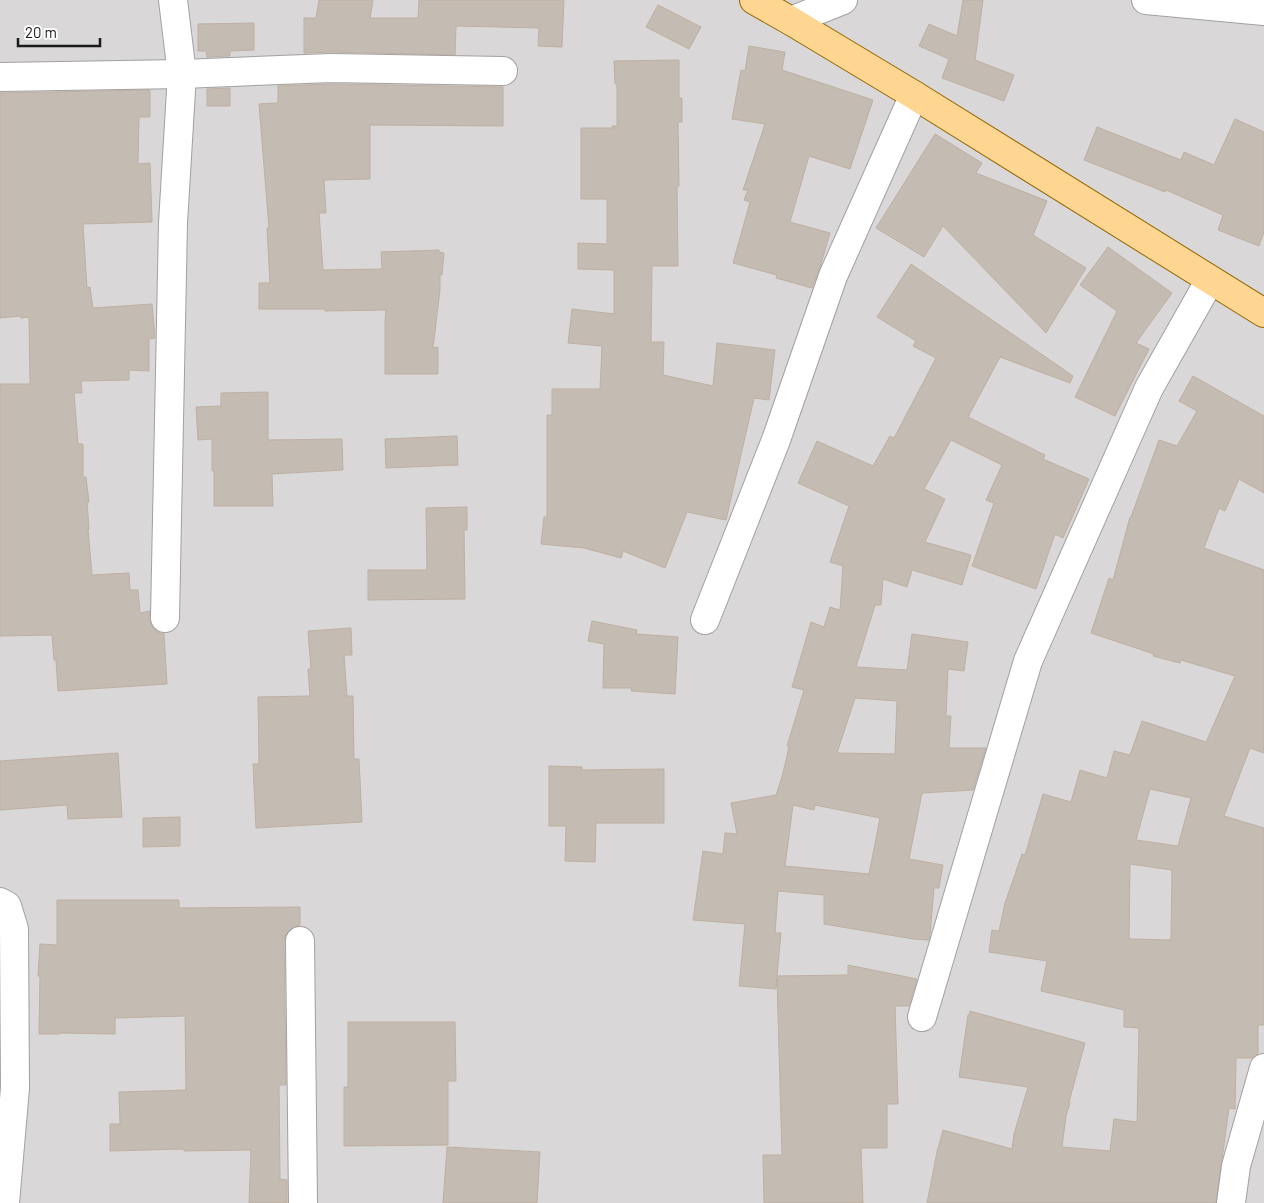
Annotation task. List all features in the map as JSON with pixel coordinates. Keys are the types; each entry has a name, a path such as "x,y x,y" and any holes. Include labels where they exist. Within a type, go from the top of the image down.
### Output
{"main road":[{"path":"754,0 914,95 1264,313"}],"street":[{"path":"165,618 173,223 182,74 173,0"},
{"path":"791,21 843,0"},
{"path":"1146,0 1264,11"},
{"path":"0,77 182,74 331,68 503,71"},
{"path":"705,620 776,440 833,276 914,95"},
{"path":"922,1017 1028,662 1149,388 1210,280"},
{"path":"0,902 7,906 14,930 15,1088 5,1203"},
{"path":"300,942 303,1203"},
{"path":"1231,1203 1236,1166 1264,1068"}],"shaded area":[{"path":"0,0 1264,0 1264,1203 0,1203"}],"building":[{"path":"319,0 373,0 370,18 418,18 419,0 564,0 562,47 538,46 539,28 456,26 455,55 304,53 304,18 316,18"},
{"path":"963,0 983,0 975,60 1014,75 1004,101 942,78 949,59 919,46 929,24 957,36"},
{"path":"658,5 701,27 689,49 646,27"},
{"path":"254,23 254,50 230,51 230,56 207,57 206,51 198,51 198,24"},
{"path":"749,46 785,52 782,70 873,100 850,169 809,156 790,222 830,233 812,288 776,278 777,275 733,263 750,202 744,200 748,190 743,190 765,124 732,119 741,70 745,71"},
{"path":"679,60 679,98 682,98 682,122 678,122 678,266 652,266 651,342 664,342 663,375 713,386 717,343 775,350 769,400 754,398 726,520 687,512 665,568 623,551 621,558 584,548 541,544 544,517 547,517 547,415 552,415 552,389 600,389 602,346 568,343 572,309 614,314 614,270 578,269 578,243 607,244 607,199 581,199 581,128 613,128 612,126 617,126 617,84 615,84 614,61"},
{"path":"331,84 503,87 503,126 370,125 370,179 324,180 326,213 319,213 323,270 382,269 381,252 439,250 439,252 444,253 433,348 438,347 438,374 385,374 386,310 259,309 259,283 270,283 267,228 269,228 259,104 278,103 278,86"},
{"path":"230,88 230,106 207,106 207,89"},
{"path":"150,90 150,117 139,117 138,164 150,163 152,222 83,224 87,288 90,287 93,308 152,304 155,338 149,339 149,371 129,370 129,380 81,381 82,393 74,393 78,444 83,444 83,477 86,477 89,502 87,502 88,529 92,575 129,573 130,590 138,590 140,613 150,611 149,618 152,626 157,632 164,634 167,684 58,691 52,635 0,636 0,384 30,384 29,317 0,318 0,93"},
{"path":"1235,119 1264,132 1264,232 1259,246 1218,230 1223,215 1166,190 1165,192 1084,160 1097,127 1181,160 1184,152 1214,165"},
{"path":"935,134 982,163 976,173 1047,201 1033,235 1086,268 1046,333 943,226 924,257 876,228"},
{"path":"1108,247 1172,293 1136,343 1149,349 1115,416 1075,397 1117,311 1080,285"},
{"path":"911,264 1073,376 1070,383 1000,357 968,417 1045,455 1043,459 1089,479 1063,538 1055,534 1036,589 972,566 994,503 986,500 1002,465 951,440 924,489 945,499 925,542 971,555 962,585 912,570 907,587 883,579 881,605 875,605 856,667 907,670 912,634 968,642 964,671 948,669 946,716 951,716 949,748 986,748 973,790 922,793 909,859 943,865 939,888 934,888 929,940 824,924 824,895 778,891 775,933 781,933 777,976 848,975 848,965 917,979 909,1006 895,1006 898,1104 887,1104 887,1148 861,1148 863,1203 764,1203 763,1155 782,1155 777,978 776,989 739,986 745,924 693,920 703,851 723,854 725,833 737,834 731,803 776,795 789,747 787,746 804,690 792,687 811,622 824,627 830,607 840,610 843,566 830,562 849,506 798,483 817,441 873,466 890,436 894,438 936,358 913,346 916,341 877,317","holes":["855,698 897,701 895,754 837,753","793,805 814,810 815,805 880,818 869,874 785,866"]},
{"path":"1193,376 1264,416 1264,493 1239,479 1225,511 1219,508 1204,548 1264,570 1264,753 1250,748 1224,816 1264,828 1264,1025 1258,1025 1258,1054 1252,1058 1236,1058 1235,1109 1229,1108 1216,1203 927,1203 943,1130 1012,1149 1014,1134 1028,1087 959,1077 970,1011 1085,1043 1069,1102 1062,1147 1110,1151 1114,1119 1137,1122 1139,1028 1124,1027 1124,1010 1041,991 1047,961 989,952 992,930 999,931 1005,903 1022,854 1025,855 1043,794 1071,802 1080,770 1107,778 1114,751 1130,755 1142,721 1206,742 1235,676 1181,660 1180,663 1153,656 1154,654 1091,633 1109,578 1113,580 1130,517 1159,440 1177,446 1197,411 1179,401","holes":["1150,789 1191,798 1178,846 1136,840","1130,864 1172,870 1171,940 1129,939"]},
{"path":"268,392 268,440 342,439 343,470 272,474 273,506 214,506 212,439 198,440 196,407 221,406 221,393"},
{"path":"457,436 458,465 386,468 385,439"},
{"path":"467,507 467,530 464,530 465,599 368,600 368,570 427,570 426,508"},
{"path":"592,621 637,630 636,634 678,637 675,694 631,691 632,688 603,688 604,644 588,641"},
{"path":"351,628 352,655 344,655 347,696 353,696 354,759 359,759 362,822 256,828 253,764 259,764 258,697 310,696 308,669 311,669 308,631"},
{"path":"118,753 122,817 68,819 67,805 0,810 0,761"},
{"path":"549,766 582,767 582,770 664,769 664,823 596,823 595,862 565,861 566,826 549,826"},
{"path":"180,817 180,846 143,847 143,818"},
{"path":"57,900 179,900 179,908 300,907 300,925 292,928 286,934 284,941 286,1085 279,1085 280,1179 287,1180 287,1203 249,1203 251,1150 110,1151 110,1124 120,1124 119,1092 186,1090 185,1016 115,1018 115,1034 39,1034 40,976 38,976 40,944 57,945"},
{"path":"348,1022 455,1022 456,1081 448,1081 448,1145 344,1146 344,1087 348,1087"},
{"path":"447,1147 540,1152 537,1203 443,1203"}]}
